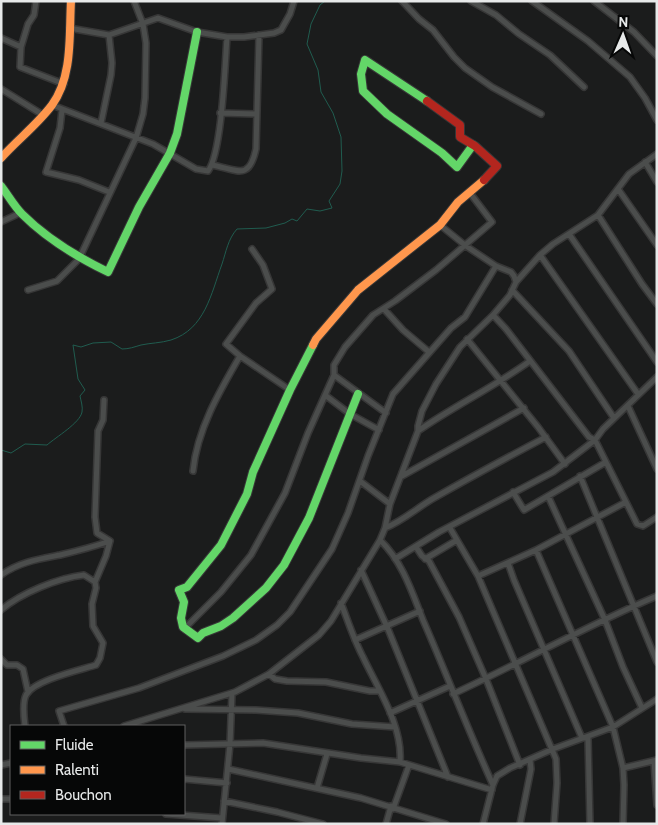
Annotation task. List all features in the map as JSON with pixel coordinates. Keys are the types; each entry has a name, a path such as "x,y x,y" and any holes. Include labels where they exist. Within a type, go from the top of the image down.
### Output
{"street":[{"path":"36,1 34,15 28,24 21,47 20,67 64,84"},
{"path":"1,158 52,105 64,84 70,1"},
{"path":"28,290 57,281 79,258 136,138 143,114 145,98 146,43 143,24 134,1"},
{"path":"69,28 109,35 158,18 197,32 227,37 244,37 274,33 281,30 290,14 294,1"},
{"path":"402,1 419,19 433,30 465,68 492,87 541,114"},
{"path":"471,1 496,15 550,55 584,87"},
{"path":"532,1 588,41 630,77 645,98 657,120"},
{"path":"594,1 634,32 657,56"},
{"path":"1,186 20,213 46,235 79,258 108,272 139,207 170,153 177,134 197,32"},
{"path":"101,123 112,63 109,35"},
{"path":"212,165 240,172 247,170 253,164 256,149 259,35"},
{"path":"52,105 153,144 196,169 208,171 212,165 220,114 227,37"},
{"path":"1,38 21,47"},
{"path":"358,394 322,489 304,529 281,569 266,588 230,620 208,630 198,638 184,629 181,618 184,602 180,590 186,587 221,545 247,494 252,472 316,339 358,290 440,225 458,202 470,193 497,166 473,145 460,137 460,125 416,93 365,60 361,74 363,91 387,114 457,167 473,145"},
{"path":"1,89 43,115"},
{"path":"62,110 60,128 46,172 79,180 109,192"},
{"path":"220,114 256,114"},
{"path":"127,725 232,693 268,674 319,635 331,621 380,540 385,528 390,504 418,431 422,411 436,384 460,347 493,315 510,295 516,282 540,255 553,244 598,215 629,174 657,154"},
{"path":"645,162 657,182"},
{"path":"618,189 657,245"},
{"path":"184,629 221,592 251,555 284,493 334,375 334,365 345,347 373,315 384,309 436,270 464,244 492,222 470,193"},
{"path":"1,222 20,213"},
{"path":"598,215 657,304"},
{"path":"440,225 496,266 511,272 516,282"},
{"path":"569,234 657,362"},
{"path":"252,249 263,265 272,289 256,303 226,344 240,356 290,390"},
{"path":"540,255 638,394"},
{"path":"64,725 59,711 139,688 223,656 256,640 277,625 296,604 332,549 348,513 393,394 451,328 465,317 496,266"},
{"path":"512,290 568,351 614,418"},
{"path":"384,309 403,330 429,352"},
{"path":"493,315 506,329 589,437 595,440 638,524 640,526 657,517"},
{"path":"467,339 524,408 565,464"},
{"path":"193,471 194,456 204,426 219,392 240,356"},
{"path":"418,431 437,418 501,382 530,361"},
{"path":"334,375 386,413"},
{"path":"395,559 439,532 450,528 565,464 595,440 614,418 657,377"},
{"path":"325,395 350,414 379,430"},
{"path":"104,400 103,420 98,431 95,517 97,533 110,541"},
{"path":"628,406 657,469"},
{"path":"402,476 524,408"},
{"path":"385,528 395,524 416,508 466,479 546,437"},
{"path":"513,492 524,510 606,462"},
{"path":"580,476 657,662"},
{"path":"360,481 390,504"},
{"path":"548,496 605,620 623,667 642,708"},
{"path":"478,576 536,550 626,502"},
{"path":"450,528 478,576 553,749 557,768 554,824"},
{"path":"380,540 388,547 395,559 420,612 492,787"},
{"path":"424,559 457,540"},
{"path":"1,575 20,564 38,558 60,555 110,541"},
{"path":"25,725 24,701 28,692 42,682 96,666 100,658 103,643 93,626 92,604 96,588 95,582 110,541"},
{"path":"416,546 424,559 429,562 459,617 520,764"},
{"path":"536,550 613,727 623,768 623,824"},
{"path":"508,563 582,738"},
{"path":"361,570 448,777"},
{"path":"1,610 19,598 55,582 84,575 95,582"},
{"path":"453,694 575,636 620,611 657,596"},
{"path":"341,603 355,640 390,712 401,749 400,762"},
{"path":"355,640 420,612"},
{"path":"1,659 7,665 17,665 23,669 28,692"},
{"path":"268,674 275,679 326,682 370,691 378,690"},
{"path":"390,712 450,686"},
{"path":"174,815 222,821 227,783 232,693"},
{"path":"483,824 492,787 498,776 553,749 613,727 657,699"},
{"path":"179,709 232,709 298,713 352,724 395,727"},
{"path":"582,738 588,738 589,742 590,824"},
{"path":"185,745 263,743 327,754 400,762 448,777 492,787"},
{"path":"318,788 327,754"},
{"path":"520,824 531,769 530,760"},
{"path":"623,768 655,761 657,805"},
{"path":"386,824 410,764"},
{"path":"228,768 392,807 446,824"},
{"path":"185,779 227,783"},
{"path":"224,801 303,821 323,824"}],"waterway":[{"path":"1,450 11,453 25,444 47,445 77,421 82,412 80,396 85,390 78,379 73,345 81,347 93,343 111,342 125,349 167,341 183,335 192,328 205,309 229,241 237,229 266,228 292,219 297,221 307,209 320,211 332,208 329,201 340,184 342,171 341,137 333,113 321,92 318,70 307,44 311,24 320,5 325,1"}],"traffic: fast":[{"path":"1,186 19,211 42,232 74,254 108,272 139,207 170,153 177,134 197,32"},
{"path":"427,101 365,60 361,74 363,91 387,114 442,153 457,167 473,145"},
{"path":"313,345 290,390 253,472 247,494 221,545 187,587 179,590 184,602 181,618 183,627 198,638 203,633 221,626 233,618 266,588 284,565 309,518 358,394"}],"traffic: slow":[{"path":"1,158 46,112 59,94 64,81 69,55 71,1"},
{"path":"313,345 358,290 440,225 458,202 484,180"}],"traffic: jam":[{"path":"427,101 460,125 460,137 475,146 497,166 484,180"}]}
